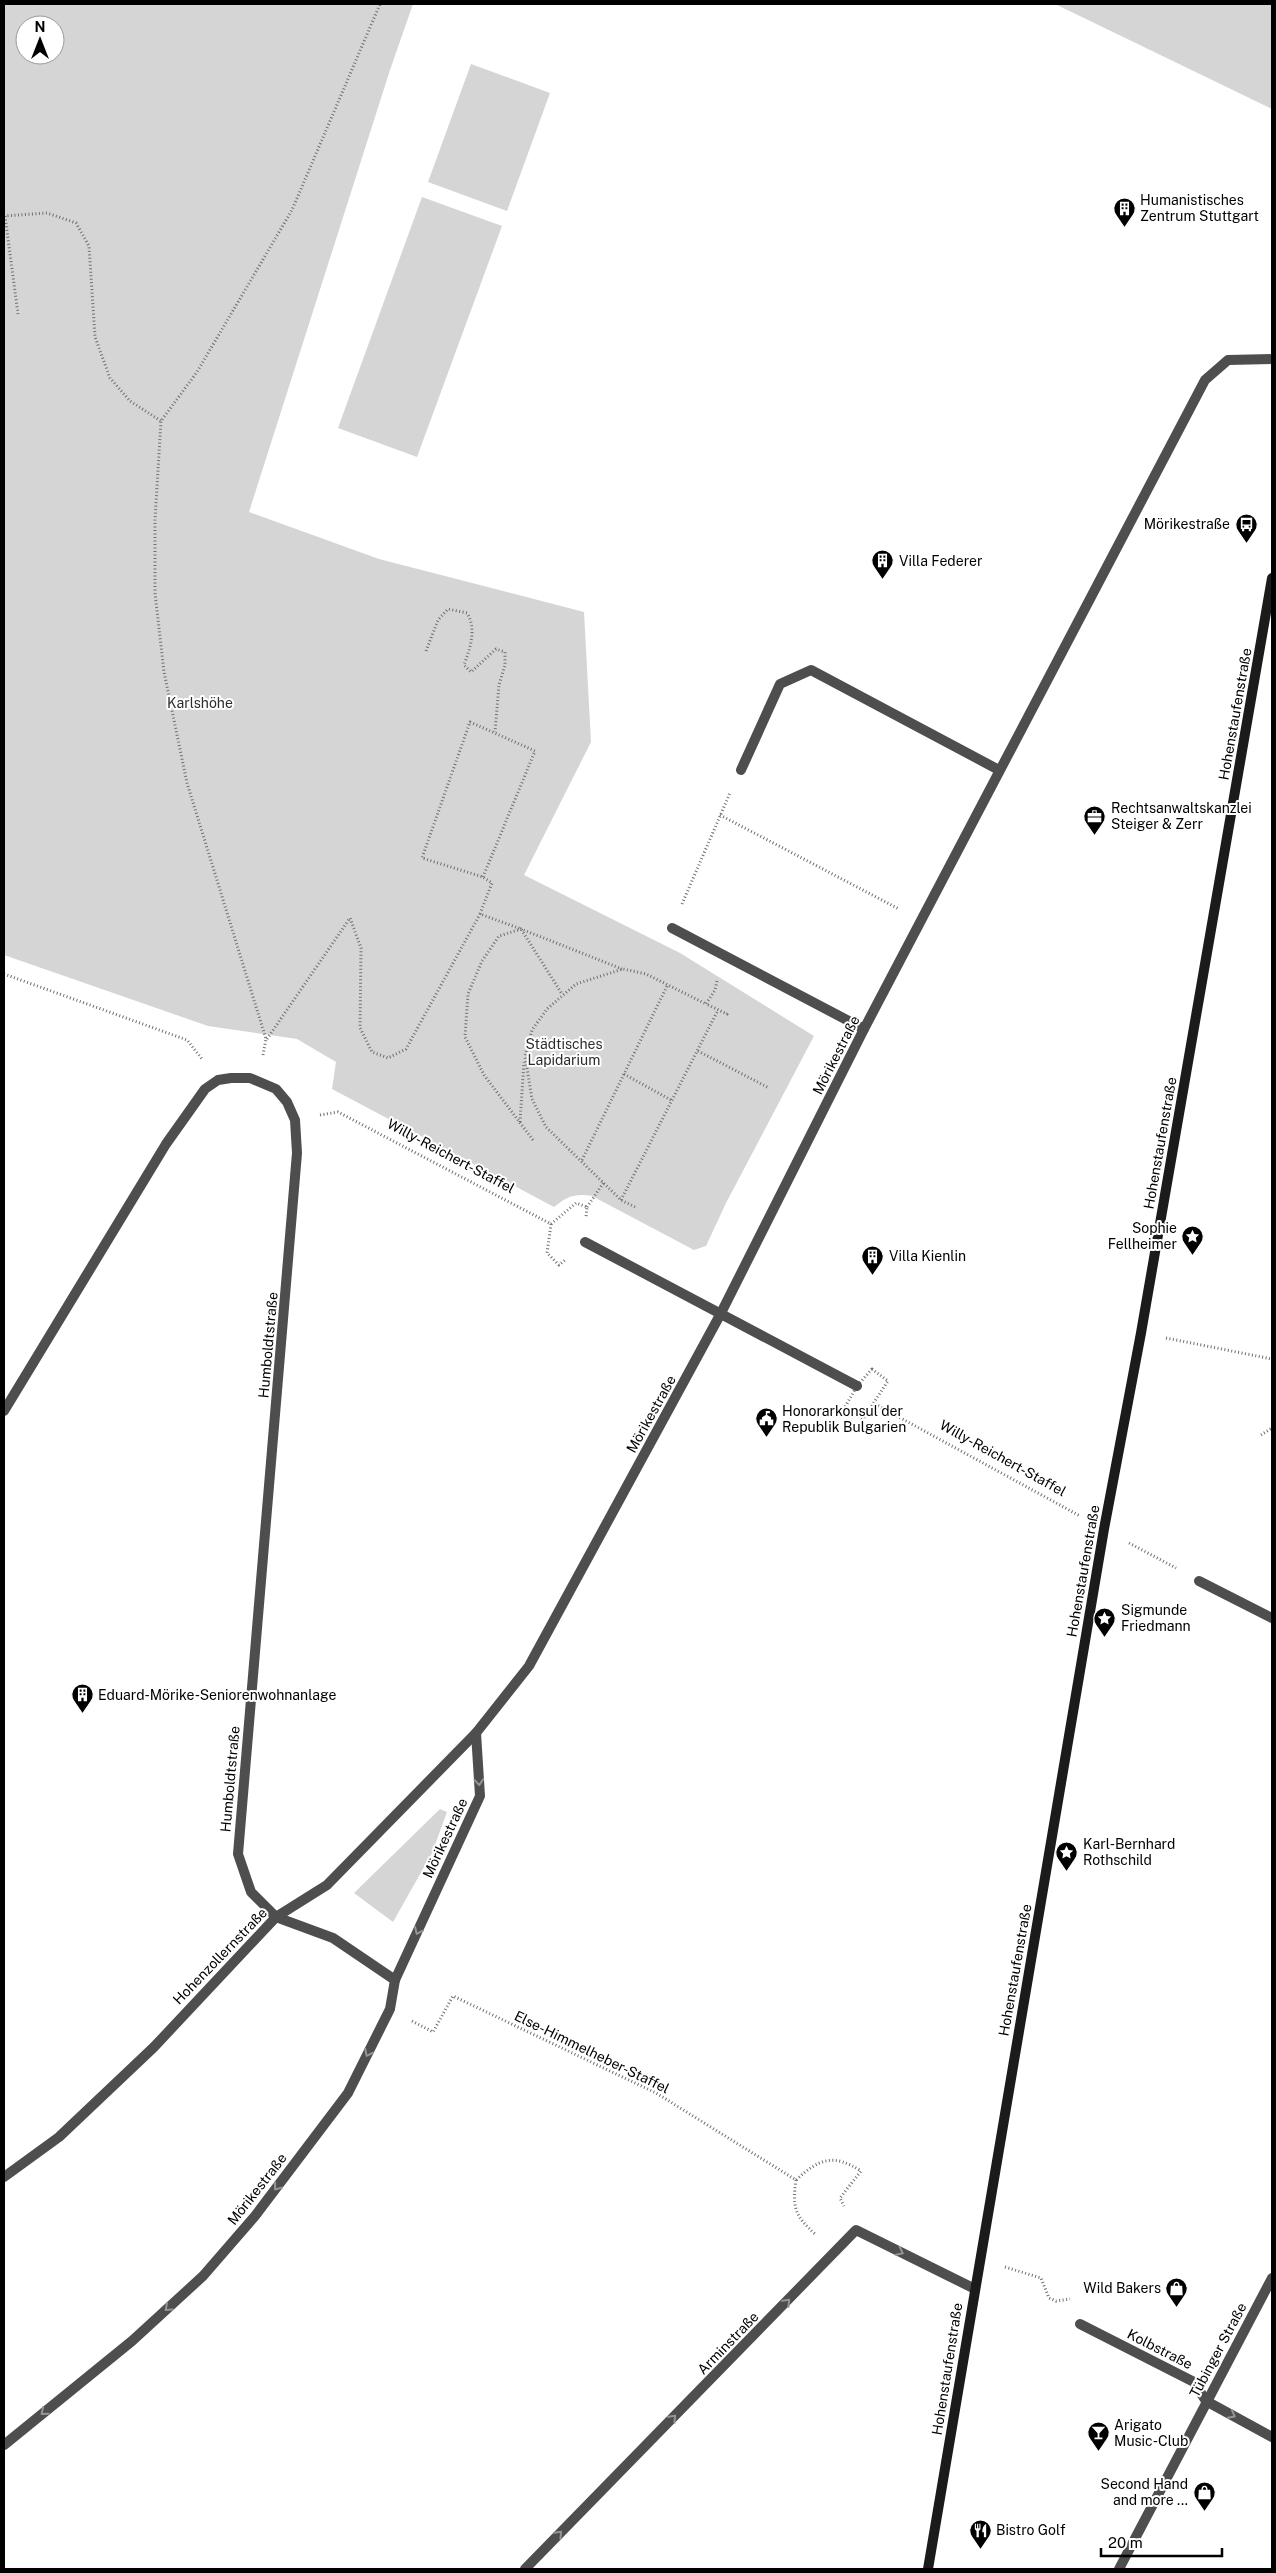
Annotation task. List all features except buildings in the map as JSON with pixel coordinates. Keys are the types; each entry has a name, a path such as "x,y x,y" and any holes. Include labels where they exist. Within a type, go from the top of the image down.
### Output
{"street":[{"name":"Mörikestraße","path":"4,2444 132,2340 204,2276 254,2216 348,2093 390,2010 395,1980 480,1796 476,1733 529,1666 720,1316 864,1029 1205,380 1228,360 1272,359"},
{"name":"Hohenstaufenstraße","path":"928,2569 1104,1529 1141,1333 1272,578"},
{"path":"742,770 780,684 811,670 999,770"},
{"path":"672,928 864,1029"},
{"name":"Humboldtstraße","path":"4,1412 166,1144 205,1089 218,1080 231,1078 259,1081 276,1089 287,1102 295,1120 297,1153 238,1854 251,1892 276,1917 333,1938 395,1980"},
{"path":"585,1242 720,1316 857,1386"},
{"path":"1199,1581 1272,1618"},
{"name":"Hohenzollernstraße","path":"4,2177 59,2137 140,2060 276,1917 327,1885 476,1733"},
{"path":"856,2230 975,2289"},
{"name":"Arminstraße","path":"525,2569 856,2230"},
{"name":"Tübinger Straße","path":"1119,2569 1272,2278"},
{"name":"Kolbstraße","path":"1080,2324 1194,2382 1206,2402 1272,2437"}],"path":[{"path":"266,1039 187,783 164,672 155,593 155,520 161,421 197,372 292,210 380,4"},
{"path":"18,314 4,216 47,212 76,223 89,246 95,337 110,378 130,401 161,421"},
{"path":"426,651 438,620 448,609 467,613 473,624 471,646 464,666 471,672 496,648 505,652 505,665 499,685 495,732"},
{"path":"259,1081 266,1039 350,918 362,948 360,1028 372,1052 388,1058 406,1049 480,914 492,884 483,877 422,858 470,722 535,752 483,877"},
{"path":"672,928 720,815 921,921"},
{"path":"480,914 623,970 646,974 718,1010 727,1014 728,1012"},
{"path":"521,929 562,994"},
{"path":"521,929 499,936 482,961 468,994 465,1036 484,1075 533,1140"},
{"path":"520,1122 525,1056 532,1030 547,1009 562,994 576,984 623,970"},
{"path":"4,974 187,1040"},
{"path":"582,1160 668,984"},
{"path":"706,1004 715,990"},
{"path":"621,1200 718,1010"},
{"path":"698,1051 769,1088"},
{"path":"525,1056 532,1100 546,1127 621,1200 635,1207"},
{"path":"624,1074 671,1100"},
{"name":"Willy-Reichert-Staffel","path":"338,1112 551,1224"},
{"path":"587,1207 604,1182"},
{"path":"547,1252 551,1224 564,1210 576,1203"},
{"path":"1141,1333 1272,1359"},
{"name":"Willy-Reichert-Staffel","path":"874,1403 1199,1581"},
{"path":"1261,1435 1272,1428"},
{"name":"Else-Himmelheber-Staffel","path":"390,2010 433,2032 453,1996 656,2093 796,2180"},
{"path":"802,2222 795,2211 796,2180 810,2167 824,2160 835,2159 850,2164 861,2171 840,2198 856,2230"},
{"path":"980,2260 1041,2278 1049,2298 1056,2301 1073,2299"}],"green space":[{"name":"Karlshöhe","path":"4,4 413,4 390,70 249,512 379,559 584,612 591,742 524,875 680,953 814,1036 726,1203 706,1246 694,1250 592,1196 572,1196 554,1207 332,1089 336,1062 297,1039 208,1026 4,955"},
{"path":"1055,4 1272,4 1272,109"},
{"path":"471,64 550,93 507,211 428,182"},
{"path":"422,197 502,226 417,457 338,428"},
{"path":"440,1809 447,1812 432,1853 393,1922 354,1893"}],"place":[{"name":"Humanistisches Zentrum Stuttgart","path":"1124,227"},
{"name":"Mörikestraße","path":"1246,543"},
{"name":"Villa Federer","path":"883,580"},
{"name":"Rechtsanwaltskanzlei Steiger & Zerr","path":"1095,835"},
{"name":"Sophie Fellheimer","path":"1193,1255"},
{"name":"Villa Kienlin","path":"873,1275"},
{"name":"Honorarkonsul der Republik Bulgarien","path":"766,1438"},
{"name":"Sigmunde Friedmann","path":"1105,1637"},
{"name":"Eduard-Mörike-Seniorenwohnanlage","path":"82,1714"},
{"name":"Karl-Bernhard Rothschild","path":"1067,1871"},
{"name":"Wild Bakers","path":"1177,2307"},
{"name":"Arigato Music-Club","path":"1098,2452"},
{"name":"Second Hand and more ...","path":"1204,2511"},
{"name":"Bistro Golf","path":"980,2549"}],"park label":[{"name":"Städtisches Lapidarium","path":"564,1052"}]}
